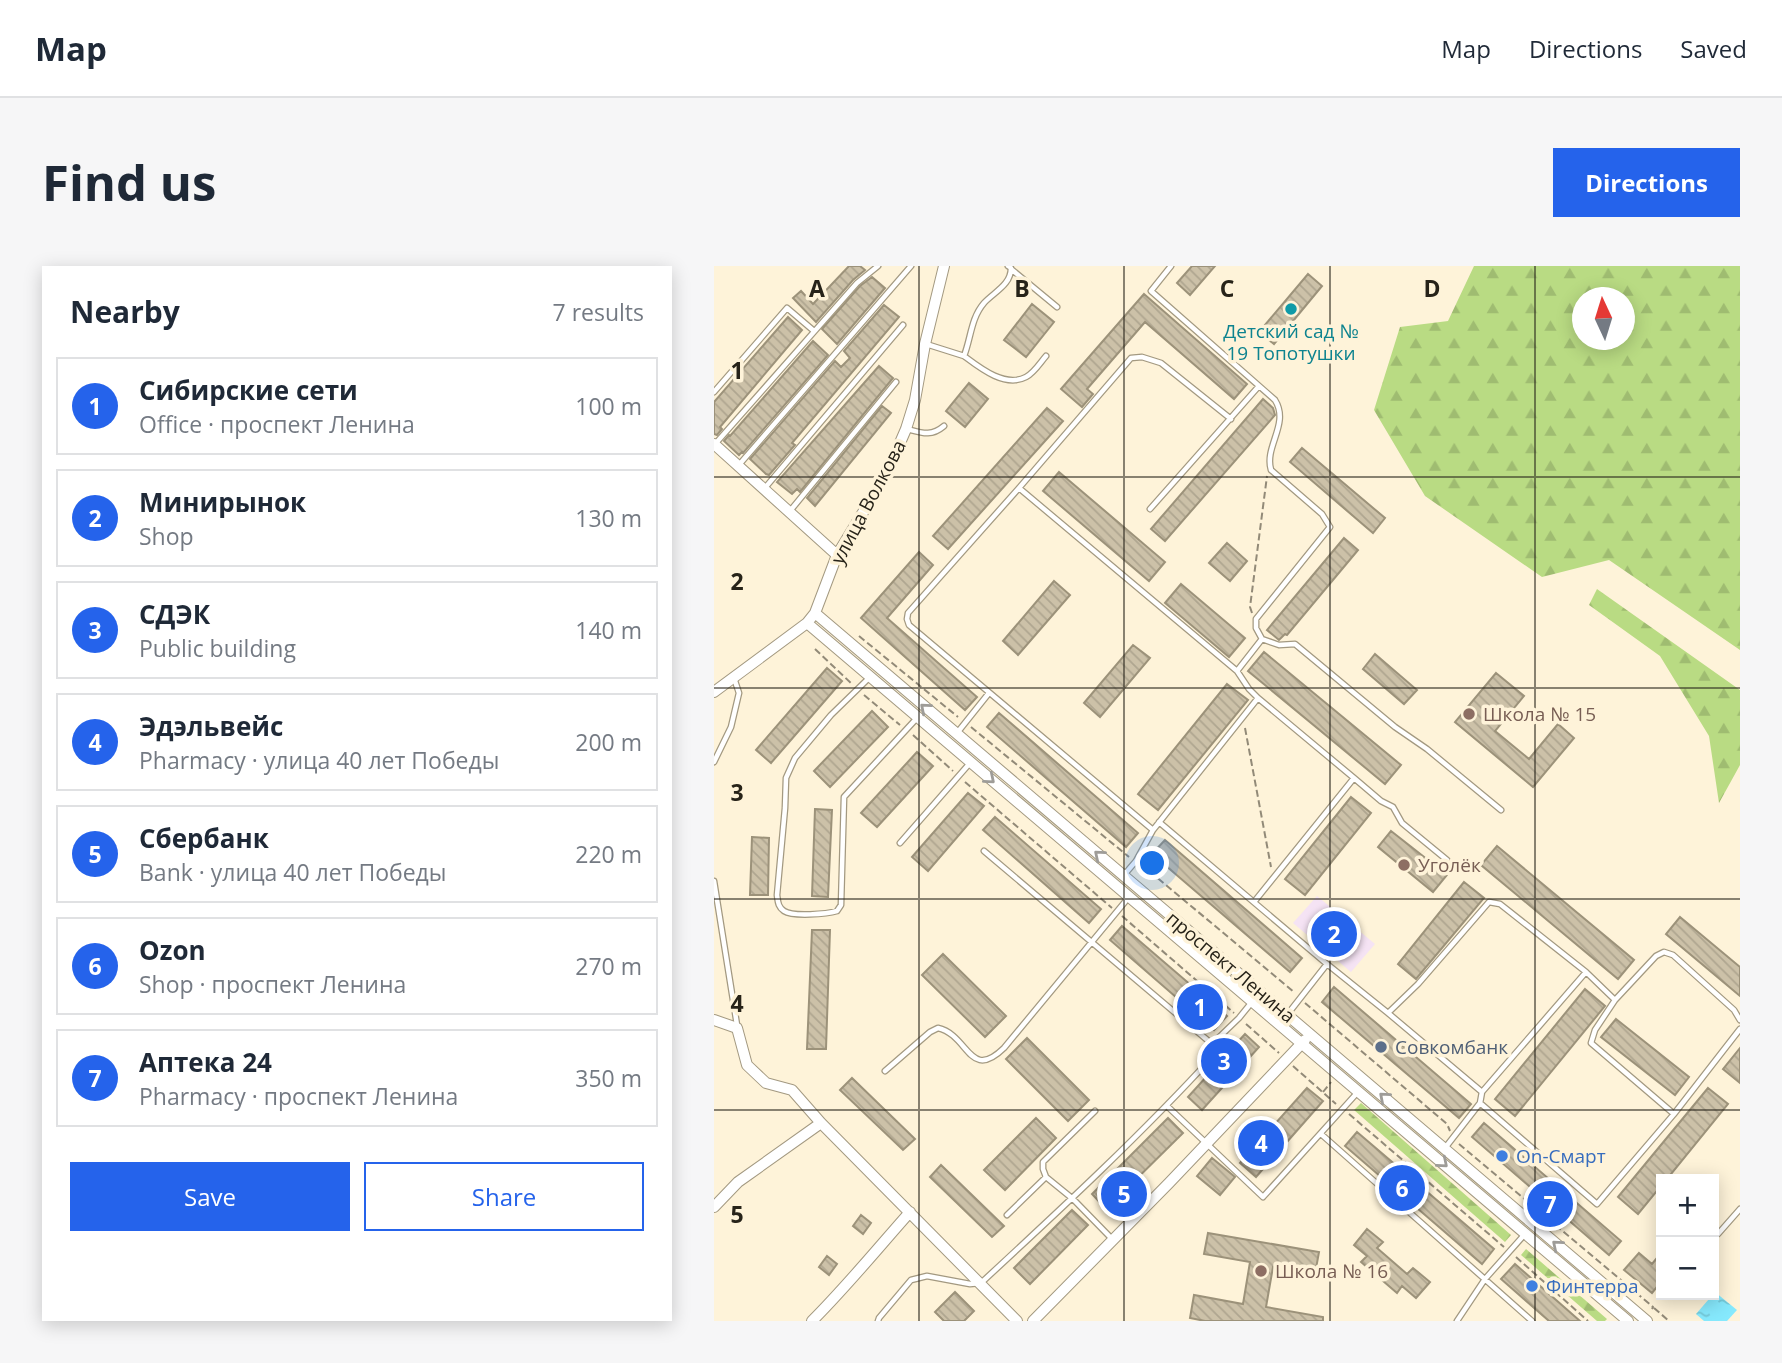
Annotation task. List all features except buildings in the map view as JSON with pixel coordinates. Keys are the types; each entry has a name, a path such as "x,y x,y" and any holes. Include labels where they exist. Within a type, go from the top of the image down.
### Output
{"street":[{"name":"улица Волкова","path":"714,692 807,624 815,613 837,555 887,473 906,429 915,400 944,266"},
{"path":"714,444 837,555"},
{"name":"проспект Ленина","path":"815,613 1645,1320"},
{"name":"проспект Ленина","path":"807,624 1526,1233 1622,1319"},
{"path":"714,1020 737,1028 747,1065 766,1083 792,1090 821,1123 1017,1321"},
{"path":"1033,1321 1170,1183 1310,1035"},
{"path":"714,1207 738,1182 821,1123"},
{"path":"812,1321 844,1289 910,1212"}],"lane":[{"path":"714,444 858,283 878,266"},
{"path":"738,466 911,266"},
{"path":"1171,266 1151,291 1275,400 1280,408 1279,427 1269,456 1271,470 1322,514 1330,527 1256,619 1256,628 1262,639 1279,645 1295,644 1501,810"},
{"path":"964,356 972,324 983,304 1007,282 1011,275 1009,267"},
{"path":"1009,267 1057,307"},
{"path":"714,392 787,307 814,331"},
{"path":"764,489 903,325"},
{"path":"925,344 964,356 994,376 1018,380 1028,376 1046,356"},
{"path":"1153,830 909,625 908,613 1131,358 1161,363 1231,419"},
{"path":"789,512 896,382"},
{"path":"1150,509 1259,386"},
{"path":"906,429 930,434 944,426"},
{"path":"1019,488 1237,671 1258,698 1381,801 1393,807 1402,823 1447,860"},
{"path":"1237,671 1262,639"},
{"path":"714,762 732,727 739,693 734,677"},
{"path":"870,677 831,715 795,758 786,778 777,895 781,909 791,914 823,914 833,912 841,905 844,797 918,718"},
{"path":"956,734 989,693"},
{"path":"1124,876 1159,822 1258,698"},
{"path":"900,843 970,762"},
{"path":"1254,902 1354,778"},
{"path":"1159,822 1482,1092"},
{"path":"878,1321 911,1280 927,1276 970,1284 981,1283 1073,1199 1167,1106 1214,1054 1212,1044 984,851"},
{"path":"714,881 737,1028"},
{"path":"885,1071 930,1032 939,1028 947,1030 976,1060 995,1058 1129,897"},
{"path":"1388,1013 1418,984 1489,902 1500,904 1586,972 1615,1000"},
{"path":"1674,1114 1591,1043 1595,1030 1615,1000 1656,956 1664,952 1673,955 1734,1010 1740,1020"},
{"path":"1287,1015 1327,964"},
{"path":"1444,1149 1480,1103 1482,1092 1586,972"},
{"path":"1212,1044 1252,1001"},
{"path":"1480,1103 1597,1204 1674,1114 1740,1029"},
{"path":"1167,1106 1263,1197 1358,1091"},
{"path":"1095,1111 1043,1161 1043,1169 1046,1177 1073,1199 1113,1240"},
{"path":"1321,1134 1532,1321"},
{"path":"1007,1215 1046,1177"},
{"path":"1719,1233 1740,1209"},
{"path":"1457,1321 1485,1279 1526,1233"}],"path":[{"path":"1256,619 1250,607 1269,463"},
{"path":"859,636 1124,855 1136,861 1282,981 1447,1124 1453,1138 1473,1157 1669,1321"},
{"path":"815,649 1588,1321"},
{"path":"1243,717 1273,879"},
{"path":"1645,1320 1653,1307"}],"shaded area":[{"path":"1317,896 1375,944 1351,972 1293,923"}],"green space":[{"path":"1474,266 1740,266 1740,650 1609,560 1542,577 1425,496 1374,410 1400,327 1448,321"},
{"path":"1597,589 1740,690 1740,765 1719,803 1709,736 1660,656 1589,605"},
{"path":"1361,1103 1511,1235 1505,1242 1354,1110"},
{"path":"1526,1249 1607,1319 1597,1321 1521,1255"}],"water":[{"path":"1719,1295 1737,1310 1727,1321 1704,1321 1696,1314 1708,1300 1719,1300"}],"place":[{"name":"Детский сад № 19 Топотушки","path":"1291,309"},
{"name":"Школа № 15","path":"1469,714"},
{"name":"Уголёк","path":"1404,865"},
{"name":"Минирынок","path":"1334,934"},
{"name":"Сибирские сети","path":"1200,1007"},
{"name":"Совкомбанк","path":"1381,1047"},
{"name":"СДЭК","path":"1224,1061"},
{"name":"Эдэльвейс","path":"1261,1143"},
{"name":"On-Смарт","path":"1502,1156"},
{"name":"Ozon","path":"1402,1188"},
{"name":"Сбербанк","path":"1124,1194"},
{"name":"Аптека 24","path":"1550,1204"},
{"name":"Школа № 16","path":"1261,1271"},
{"name":"Финтерра","path":"1532,1286"}]}
